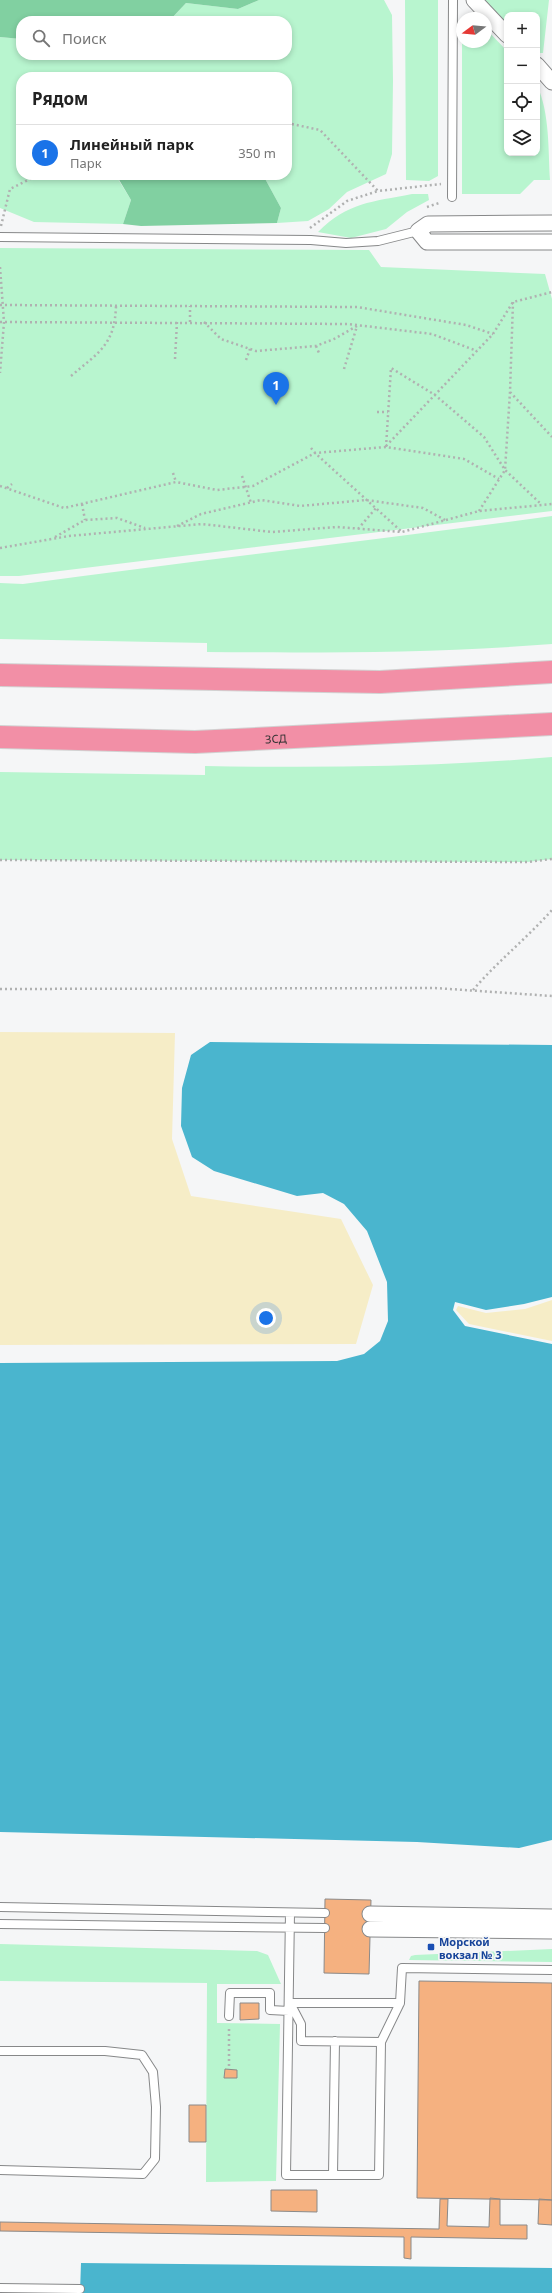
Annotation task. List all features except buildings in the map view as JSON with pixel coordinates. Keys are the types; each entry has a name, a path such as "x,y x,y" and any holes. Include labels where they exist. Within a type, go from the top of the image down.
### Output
{"highway":[{"path":"0,675 380,682 552,672"},
{"name":"ЗСД","path":"0,737 195,742 552,724"}],"street":[{"path":"474,0 504,32"},
{"path":"540,69 552,82"},
{"path":"552,223 428,224 418,231 427,242 552,242"},
{"path":"370,1914 552,1917"},
{"path":"370,1929 552,1931"}],"lane":[{"path":"452,197 453,0"},
{"path":"0,237 311,240 346,243 378,241 418,231"},
{"path":"0,1907 325,1913"},
{"path":"290,1913 290,2007 286,2175 379,2175 381,2042 400,2003 402,1968 552,1970"},
{"path":"0,1924 325,1928"},
{"path":"230,2016 230,1993 270,1993 270,2010 290,2007 400,2003"},
{"path":"290,2007 301,2024 301,2041"},
{"path":"289,2041 381,2042"},
{"path":"333,2175 334,2041"},
{"path":"0,2051 105,2051 142,2055 153,2072 156,2107 155,2160 143,2174 0,2170"},
{"path":"0,2288 10,2290 80,2289"}],"path":[{"path":"292,124 320,130 378,191"},
{"path":"0,231 10,189 28,180"},
{"path":"311,240 310,228 347,201 378,191 441,184"},
{"path":"0,267 1,305 4,322 0,373"},
{"path":"386,447 493,334 513,302 552,292"},
{"path":"479,510 505,470 510,392 513,302"},
{"path":"1,305 357,307 466,325 493,334"},
{"path":"70,376 98,352 112,335 115,322 116,305"},
{"path":"190,306 190,322"},
{"path":"0,322 204,322 357,325 432,334 477,351"},
{"path":"175,359 177,322"},
{"path":"204,322 221,339 256,351 316,346 334,339 357,325"},
{"path":"344,369 357,325"},
{"path":"316,346 319,354"},
{"path":"246,360 250,349"},
{"path":"386,447 391,368 435,395 484,437 505,470 542,504"},
{"path":"510,392 552,437"},
{"path":"377,412 388,412"},
{"path":"0,486 64,508 176,482 216,490 253,486 315,453 386,447 464,459 499,479"},
{"path":"311,448 402,532"},
{"path":"173,473 176,482"},
{"path":"242,476 251,502"},
{"path":"6,488 12,484"},
{"path":"175,527 201,514 260,500 300,506 366,500 423,508 445,520"},
{"path":"82,504 85,520"},
{"path":"0,548 52,539 202,524 272,532 337,527 402,532 479,510 552,504"},
{"path":"358,529 376,508"},
{"path":"52,539 85,520 116,518 148,529"},
{"path":"0,860 527,862 552,859"},
{"path":"473,990 494,965 536,928 552,910"},
{"path":"0,989 435,988 552,996"},
{"path":"229,2066 230,2016"}],"green space":[{"path":"0,0 259,0 238,9 186,3 174,16 16,16 16,39 0,37"},
{"path":"259,0 384,0 392,15 393,81 392,154 386,174 347,192 329,209 308,221 277,223 281,208 266,180 292,180 292,72 16,72 16,180 119,180 131,200 123,224 34,222 0,208 0,37 16,39 16,60 292,60 292,16 174,16 186,3 238,9"},
{"path":"405,0 438,0 438,176 429,181 406,180"},
{"path":"484,0 549,0 543,53 540,53 540,12 504,12 504,21"},
{"path":"492,35 504,48 504,156 540,156 540,93 548,132 550,180 534,180 520,194 462,194 462,48 492,48"},
{"path":"119,180 266,180 281,208 277,223 141,226 123,224 131,200"},
{"path":"412,194 428,194 429,200 407,212 386,229 351,238 318,232 329,222 350,209 373,202"},
{"path":"0,248 369,250 381,267 545,274 552,299 552,511 19,576 0,576"},
{"path":"552,516 552,644 380,652 207,652 207,643 0,639 0,583 23,584"},
{"path":"552,757 552,859 527,862 0,860 0,772 205,775 205,766 292,767 422,765"},
{"path":"0,1944 257,1951 268,1955 281,1984 217,1984 217,2023 280,2024 276,2181 206,2182 207,1983 0,1981"},
{"path":"552,1949 552,1962 409,1960 411,1956 415,1955"}],"sand":[{"path":"0,1032 175,1033 172,1139 191,1196 341,1219 373,1285 356,1344 0,1345"},
{"path":"552,1300 552,1341 469,1324 456,1310 458,1306 486,1313 525,1309"}],"water":[{"path":"210,1042 552,1045 552,1297 524,1304 486,1310 455,1302 453,1310 465,1326 552,1344 552,1840 519,1848 417,1842 0,1832 0,1363 337,1361 364,1354 380,1341 388,1321 387,1282 367,1231 344,1204 323,1193 297,1196 214,1171 192,1157 181,1126 182,1088 191,1055"},
{"path":"81,2263 552,2268 552,2293 80,2293"}],"place":[{"name":"Линейный парк","path":"276,405"},
{"name":"Морской вокзал № 3","path":"431,1947"}]}
